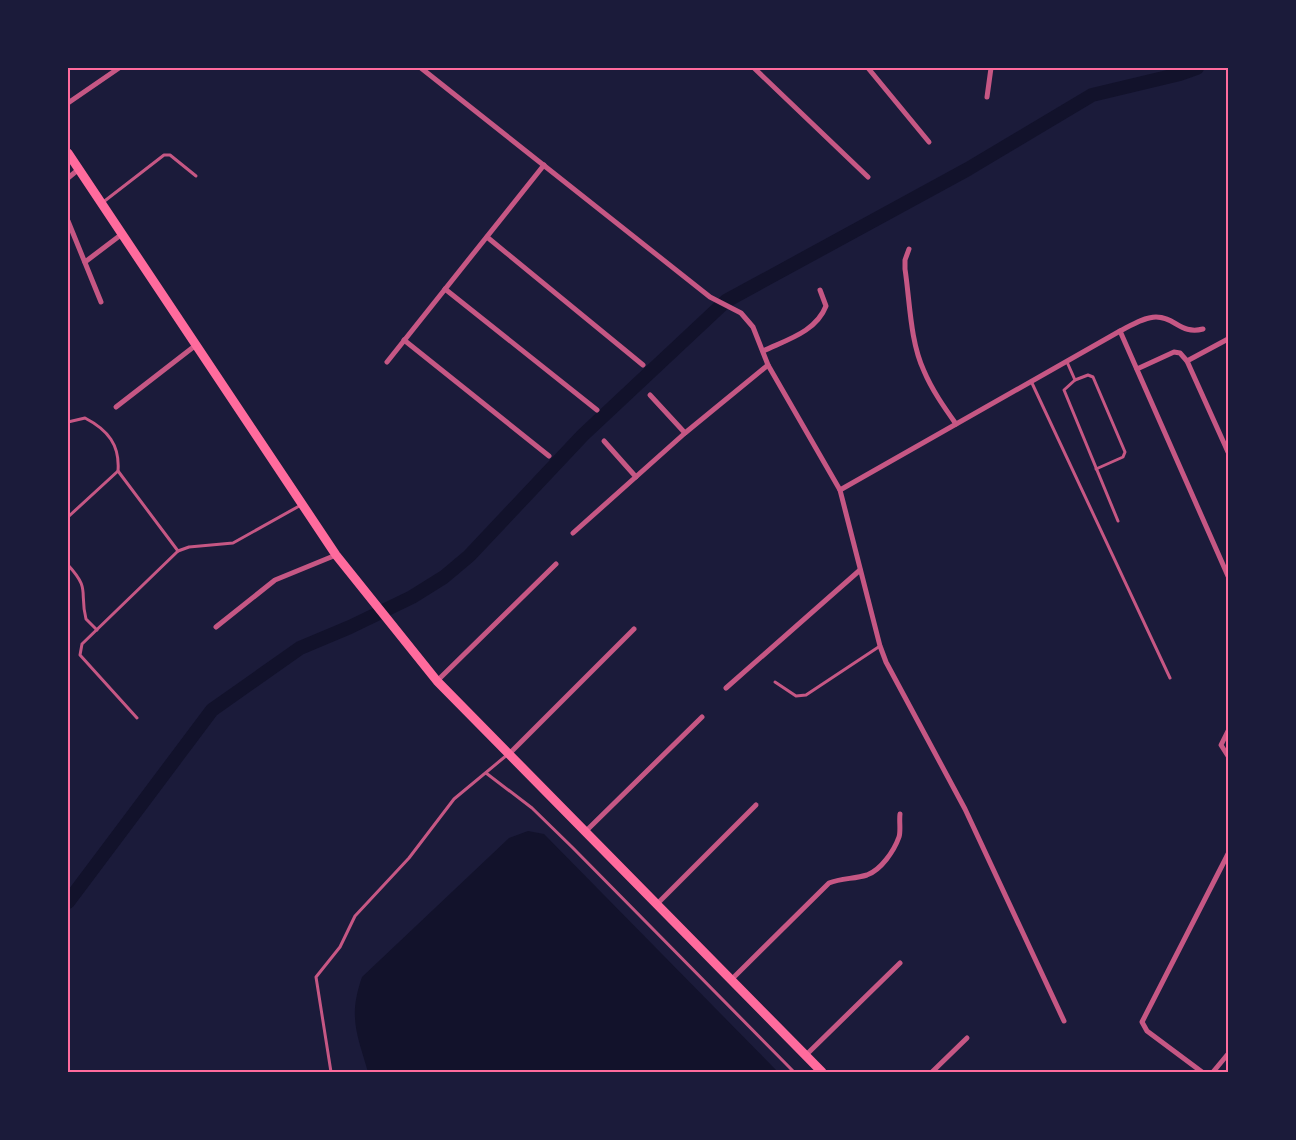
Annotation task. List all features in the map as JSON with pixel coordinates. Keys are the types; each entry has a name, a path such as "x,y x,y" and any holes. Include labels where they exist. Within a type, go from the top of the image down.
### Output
{"main road":[{"path":"68,153 336,555 437,681 822,1072"}],"street":[{"path":"68,103 119,68"},
{"path":"421,68 710,297 741,312 753,327 768,365 840,490 880,646 965,810 1064,1021"},
{"path":"754,68 868,177"},
{"path":"868,68 930,142"},
{"path":"987,97 991,68"},
{"path":"387,362 544,165"},
{"path":"68,178 79,170"},
{"path":"68,221 101,302"},
{"path":"85,262 122,234"},
{"path":"486,237 643,364"},
{"path":"910,249 905,260 905,269 917,351 923,371 956,424"},
{"path":"445,289 597,410"},
{"path":"763,351 806,331 818,322 826,306 820,290"},
{"path":"840,490 1120,331 1155,316 1184,329 1203,329"},
{"path":"1120,331 1228,576"},
{"path":"1186,361 1228,339"},
{"path":"404,340 549,456"},
{"path":"116,408 196,346"},
{"path":"1137,369 1174,352 1180,353 1186,361 1228,452"},
{"path":"572,533 685,433 768,365"},
{"path":"650,395 685,433"},
{"path":"604,441 636,477"},
{"path":"216,627 275,580 336,555"},
{"path":"437,681 556,564"},
{"path":"726,688 860,570"},
{"path":"509,754 634,629"},
{"path":"585,832 702,717"},
{"path":"1228,731 1222,745 1228,756"},
{"path":"656,905 756,805"},
{"path":"731,981 829,884 838,880 868,875 876,869 888,857 899,836 900,814"},
{"path":"1202,1072 1147,1031 1142,1022 1228,854"},
{"path":"805,1056 900,963"},
{"path":"932,1072 967,1038"},
{"path":"1213,1072 1228,1054"}],"lane":[{"path":"102,204 164,155 170,155 196,176"},
{"path":"1067,362 1075,380"},
{"path":"1096,469 1124,457 1125,452 1093,377 1088,375 1075,380 1064,390 1096,469 1118,521"},
{"path":"1032,382 1170,678"},
{"path":"68,422 85,418 102,429 117,447 119,458 118,472 178,551"},
{"path":"68,517 118,472"},
{"path":"137,718 80,655 82,644 178,551 189,547 233,543 302,504"},
{"path":"68,564 78,576 84,592 86,619 97,630"},
{"path":"775,682 796,696 806,695 880,646"},
{"path":"331,1072 316,977 340,948 355,916 409,858 454,799 509,754"},
{"path":"486,773 532,808 566,841 794,1072"}],"shaded area":[{"path":"528,831 544,834 778,1072 368,1072 358,1036 355,1015 355,1003 362,977 509,838"}],"waterway":[{"path":"68,902 212,710 300,648 350,627 412,597 444,577 469,556 583,435 726,301 968,169 1092,95 1180,74 1197,68"}]}
